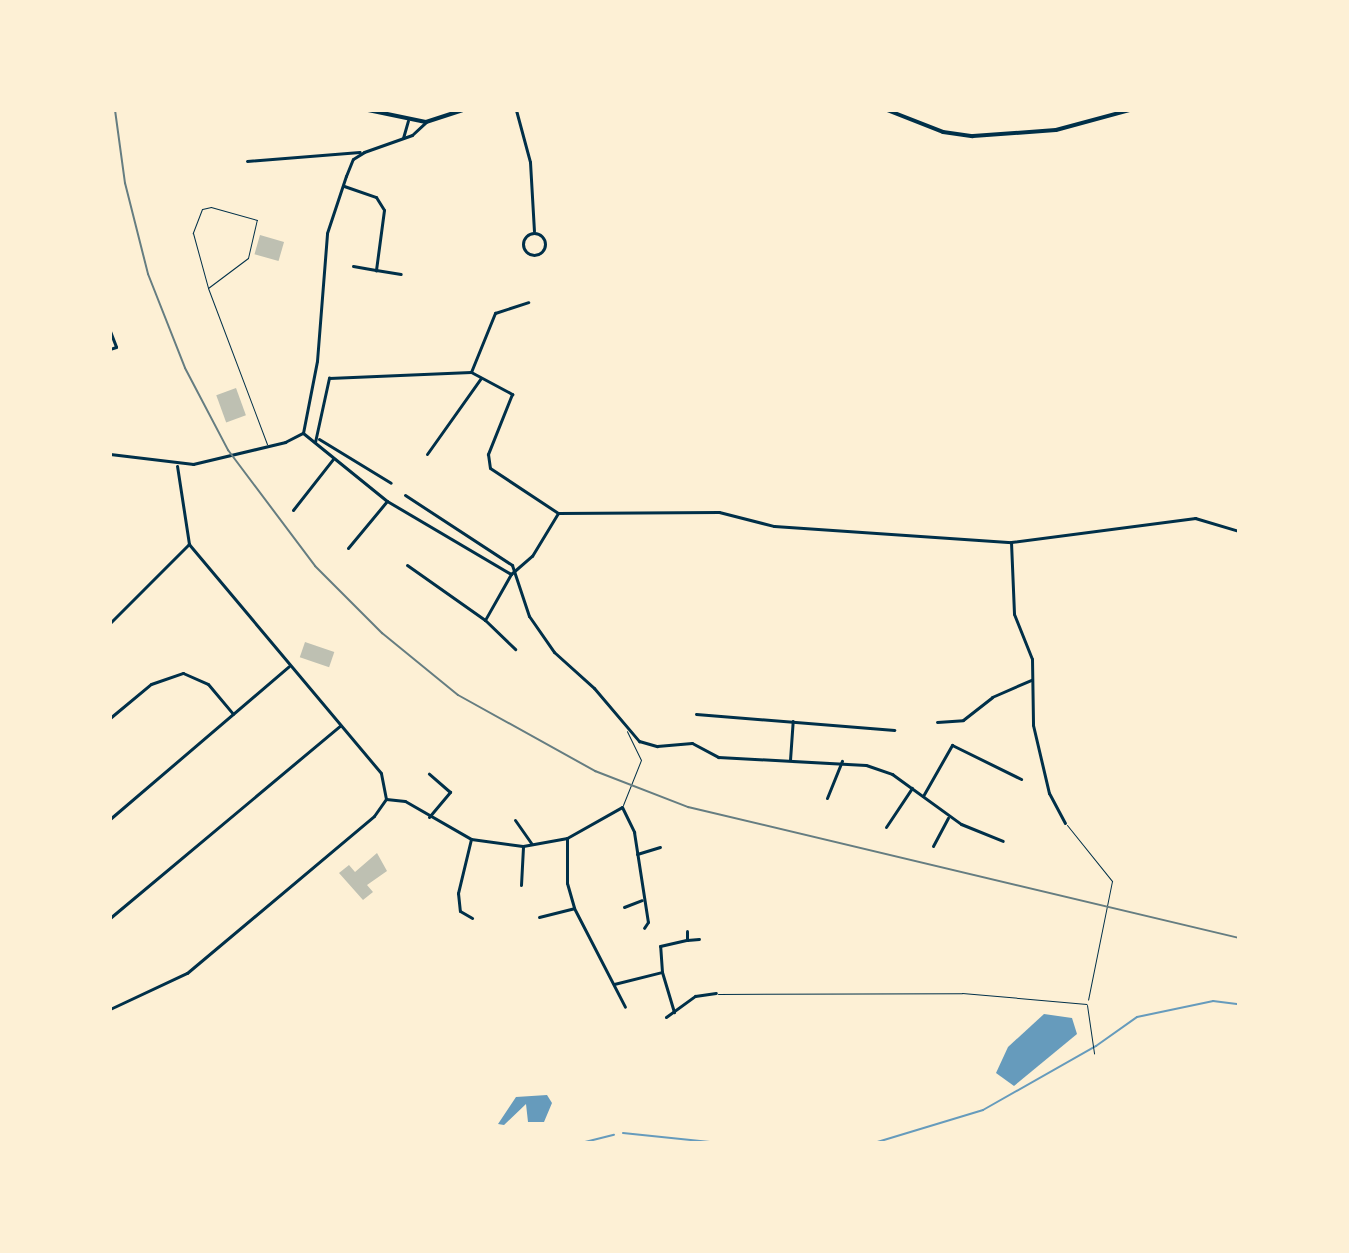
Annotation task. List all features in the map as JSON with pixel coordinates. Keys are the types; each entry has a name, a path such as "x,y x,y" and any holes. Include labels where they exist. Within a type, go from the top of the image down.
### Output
{"main road":[{"path":"368,110 408,121 426,122 462,110"},
{"path":"887,110 943,132 973,136 1056,130 1130,110"}],"street":[{"path":"215,110 225,110"},
{"path":"516,110 530,162 534,231 545,242 538,255 522,246 534,231"},
{"path":"403,138 408,121"},
{"path":"303,433 317,361 327,233 353,159 403,138 426,122"},
{"path":"247,161 364,152"},
{"path":"344,186 376,197 384,210 376,270"},
{"path":"353,266 401,274"},
{"path":"471,372 495,313 528,302"},
{"path":"110,331 116,347 110,349"},
{"path":"316,441 329,378 471,372 508,389 512,397 488,454 490,468 558,513 719,512 774,526 1011,542 1195,518 1239,531"},
{"path":"427,454 481,378"},
{"path":"303,433 391,483"},
{"path":"110,454 177,466 269,447 303,433"},
{"path":"316,441 333,459 387,501 511,574"},
{"path":"293,510 333,459"},
{"path":"110,1009 187,973 374,816 386,799 381,773 189,544 177,466"},
{"path":"405,495 512,565 511,574 529,616 554,652 594,688 627,731 657,746 688,742 718,757 842,761 892,774 948,816 1003,841"},
{"path":"348,548 387,501"},
{"path":"485,620 511,574 532,556 558,513"},
{"path":"1011,542 1014,614 1032,659 1031,716 1054,806 1065,823"},
{"path":"110,623 189,544"},
{"path":"407,565 485,620 515,649"},
{"path":"110,819 289,666"},
{"path":"110,718 151,684 183,673 208,684 233,714"},
{"path":"937,722 963,720 992,697 1031,680"},
{"path":"696,714 894,730"},
{"path":"790,760 793,721"},
{"path":"110,918 340,726"},
{"path":"923,796 952,745 1021,779"},
{"path":"827,798 842,761"},
{"path":"428,818 450,792 429,774"},
{"path":"886,827 912,788"},
{"path":"386,799 405,801 428,818 471,839 523,846 567,838 622,807 634,832 642,900 648,922 644,928"},
{"path":"933,846 948,816"},
{"path":"515,820 532,844"},
{"path":"567,838 567,883 574,908 625,1007"},
{"path":"471,839 458,893 460,911 472,918"},
{"path":"521,885 523,846"},
{"path":"636,854 660,847"},
{"path":"624,907 642,900"},
{"path":"539,917 574,908"},
{"path":"687,931 687,940"},
{"path":"674,1012 662,972 660,946 699,939"},
{"path":"614,984 662,972"},
{"path":"666,1017 699,994 716,993"}],"lane":[{"path":"208,288 248,258 257,220 202,209 193,233 208,288 269,447"},
{"path":"622,807 629,798 641,756 627,731"},
{"path":"1065,823 1112,881 1087,1004 1094,1053"},
{"path":"716,993 962,993 1087,1004"}],"water":[{"path":"1044,1014 1072,1018 1077,1034 1014,1086 996,1073 1008,1047"},
{"path":"547,1095 552,1103 544,1122 528,1122 526,1104 504,1125 498,1124 516,1097"}],"building":[{"path":"260,235 284,242 279,261 254,254"},
{"path":"236,388 246,415 226,422 216,395"},
{"path":"305,642 334,652 329,667 300,657"},
{"path":"377,853 387,871 367,885 373,892 363,900 339,873 349,865 355,872"}],"waterway":[{"path":"874,1143 983,1110 1096,1046 1137,1017 1213,1001 1239,1004"},
{"path":"623,1133 719,1143"},
{"path":"581,1143 614,1135"}],"railway":[{"path":"115,110 125,183 148,274 185,368 228,450 315,566 382,633 458,695 595,771 688,807 1239,938"}]}
